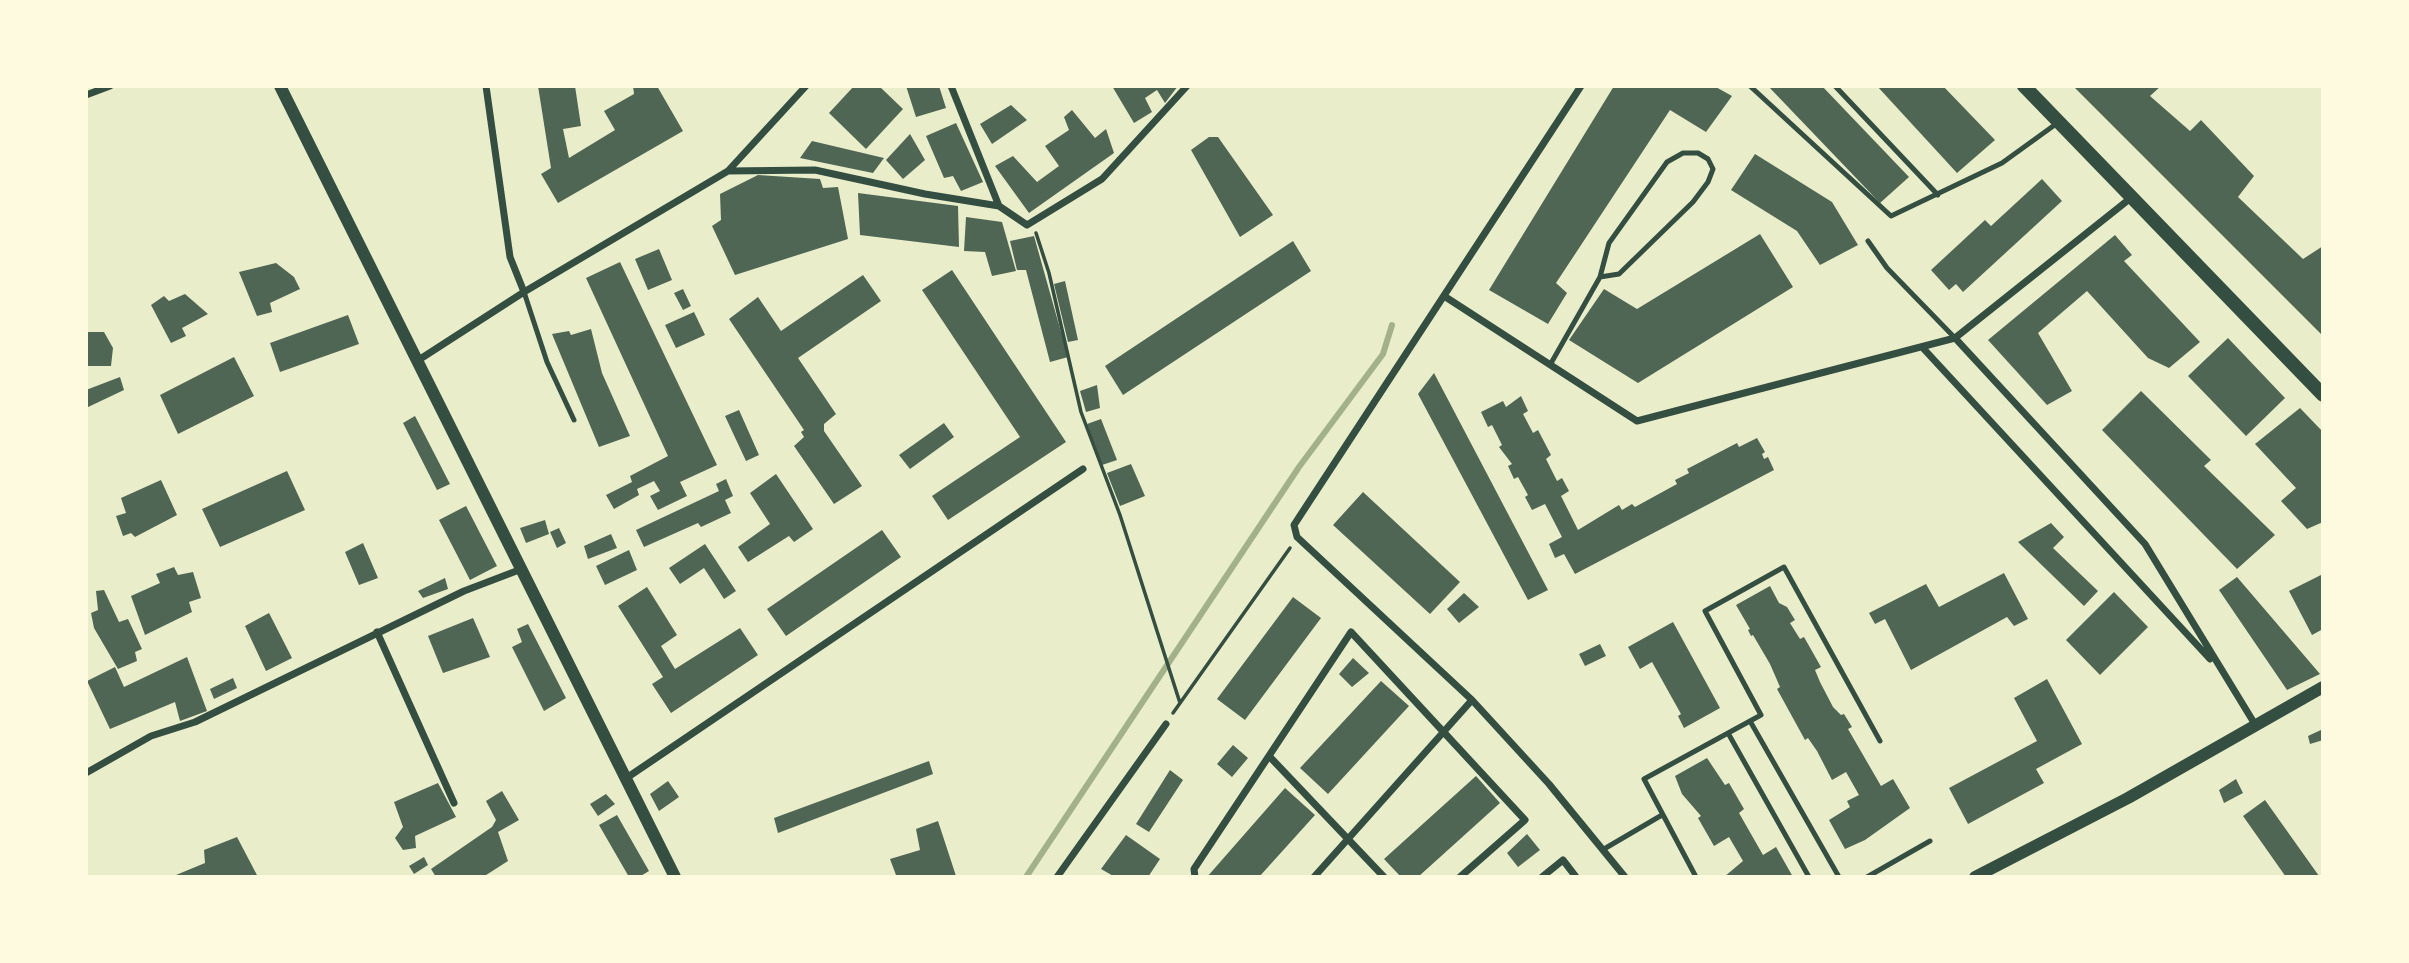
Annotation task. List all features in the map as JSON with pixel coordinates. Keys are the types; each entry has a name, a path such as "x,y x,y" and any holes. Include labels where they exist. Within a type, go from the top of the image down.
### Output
{"main road":[{"path":"2024,86 2323,396"}],"street":[{"path":"86,95 110,86"},
{"path":"280,86 519,570 675,877"},
{"path":"486,86 510,257 523,292"},
{"path":"416,361 523,292 728,171 806,86"},
{"path":"951,86 999,206"},
{"path":"728,171 816,170 925,194 999,206 1027,225 1102,179 1187,86"},
{"path":"1581,86 1294,525 1297,537 1472,700 1604,849 1625,877"},
{"path":"1444,296 1637,421 1955,338 2132,197"},
{"path":"1955,338 2145,544 2256,726"},
{"path":"1922,346 2221,670"},
{"path":"625,779 1083,469"},
{"path":"86,772 151,736 195,722 464,591 519,570"},
{"path":"377,632 454,803"},
{"path":"1195,877 1194,869 1351,632 1525,820 1460,877"},
{"path":"1975,877 2128,798 2323,687"},
{"path":"1314,877 1442,730 1472,700"},
{"path":"1056,877 1166,724"},
{"path":"1269,757 1384,877"},
{"path":"1542,877 1563,860 1576,877"}],"lane":[{"path":"1749,86 1891,216 2003,163 2059,122"},
{"path":"1835,86 1938,195"},
{"path":"1550,365 1600,277 1609,243 1667,162 1683,153 1698,153 1708,159 1713,169 1708,182 1693,202 1619,274 1600,277"},
{"path":"1868,241 1887,268 1955,338"},
{"path":"523,292 547,362 574,420"},
{"path":"1696,877 1644,779 1761,715 1704,611 1784,567 1880,741"},
{"path":"1750,721 1839,877"},
{"path":"1728,733 1810,877"},
{"path":"1604,849 1662,815"},
{"path":"1867,877 1930,841"}],"path":[{"path":"1032,222 1049,273 1081,412 1120,515 1180,703"},
{"path":"1166,724 1297,537"}],"building":[{"path":"538,86 575,86 581,126 563,129 569,158 615,130 604,111 634,94 633,86 657,86 683,131 558,203 541,174 551,168"},
{"path":"854,86 879,86 903,109 866,149 829,113"},
{"path":"906,86 939,86 946,108 916,117"},
{"path":"1112,86 1178,86 1165,103 1157,90 1145,98 1152,112 1134,123"},
{"path":"1614,86 1714,86 1732,96 1706,132 1670,110 1556,283 1567,293 1548,324 1489,290"},
{"path":"1768,86 1822,86 1909,177 1880,203"},
{"path":"1877,86 1943,86 1995,140 1957,173"},
{"path":"2073,86 2161,86 2150,96 2190,131 2201,120 2254,176 2238,197 2303,259 2323,246 2323,336"},
{"path":"1011,105 1027,120 992,144 980,124"},
{"path":"1072,110 1095,138 1106,129 1114,153 1029,213 995,166 1013,156 1037,182 1059,166 1045,146 1069,130 1064,117"},
{"path":"956,123 983,182 961,191 953,176 944,178 926,136"},
{"path":"910,134 925,160 903,179 886,160"},
{"path":"1209,137 1218,137 1273,215 1240,237 1191,150"},
{"path":"812,141 884,158 873,173 800,158"},
{"path":"1755,154 1832,202 1858,245 1820,265 1797,231 1731,190"},
{"path":"758,175 820,179 823,188 838,187 848,239 735,275 712,226 721,220 720,194"},
{"path":"2042,179 2062,201 1963,292 1956,284 1949,290 1931,270 1985,220 1991,226"},
{"path":"858,193 958,206 959,247 860,235"},
{"path":"966,217 1002,222 1016,271 992,276 985,252 964,251"},
{"path":"1760,234 1793,287 1638,383 1569,340 1604,289 1637,309"},
{"path":"2115,235 2132,255 2124,261 2200,342 2169,368 2148,358 2087,291 2038,333 2072,391 2047,405 1988,340"},
{"path":"1034,236 1068,357 1050,362 1026,270 1017,270 1010,241"},
{"path":"1293,241 1311,271 1123,395 1105,366"},
{"path":"659,249 672,280 648,290 635,259"},
{"path":"620,262 717,465 680,482 687,496 658,510 650,496 660,491 654,481 637,489 639,495 614,509 606,495 632,482 630,476 668,456 586,278"},
{"path":"276,263 294,277 300,289 270,303 272,312 257,316 239,272"},
{"path":"952,270 1066,442 948,520 932,496 1020,437 922,290"},
{"path":"863,275 881,301 798,358 836,414 824,424 824,431 862,486 834,504 794,446 804,437 801,432 804,430 729,319 758,297 781,331"},
{"path":"1065,281 1078,340 1068,342 1054,284"},
{"path":"683,289 691,306 683,310 674,293"},
{"path":"185,294 208,314 182,328 186,336 171,343 151,305 164,296 169,301"},
{"path":"694,312 705,335 676,348 665,325"},
{"path":"348,315 359,344 280,372 270,343"},
{"path":"591,329 602,373 630,436 599,447 552,334 569,331 571,335"},
{"path":"86,332 104,332 113,348 111,366 86,366"},
{"path":"2228,338 2285,398 2246,436 2188,376"},
{"path":"234,357 254,396 178,434 160,395"},
{"path":"1434,373 1548,590 1528,600 1418,394"},
{"path":"120,377 124,390 86,408 86,390"},
{"path":"1097,385 1100,408 1086,412 1080,391"},
{"path":"2141,391 2211,460 2204,466 2275,535 2237,569 2102,430"},
{"path":"1521,396 1528,411 1523,414 1533,433 1538,430 1551,455 1546,459 1557,481 1562,478 1569,491 1561,496 1578,530 1619,505 1622,510 1632,504 1635,507 1677,484 1675,480 1689,473 1687,469 1737,443 1739,447 1757,438 1765,452 1762,454 1764,459 1768,457 1774,470 1575,574 1564,554 1555,558 1549,544 1562,537 1545,504 1532,510 1525,497 1528,495 1518,477 1514,479 1508,466 1512,464 1499,447 1502,445 1492,425 1488,427 1481,412 1503,401 1506,407"},
{"path":"2300,408 2323,432 2323,522 2307,529 2281,501 2296,488 2255,444"},
{"path":"739,410 759,455 746,461 725,416"},
{"path":"415,416 450,484 437,490 403,423"},
{"path":"1101,419 1117,460 1102,465 1087,424"},
{"path":"944,423 954,437 910,469 899,455"},
{"path":"1131,464 1145,496 1120,506 1107,473"},
{"path":"287,471 305,510 220,547 202,509"},
{"path":"776,474 813,529 794,542 789,536 748,562 738,547 770,524 750,493"},
{"path":"726,479 733,496 725,500 731,513 701,527 698,523 644,547 636,530 719,491 716,484"},
{"path":"161,480 177,515 135,537 131,533 123,536 116,516 126,513 121,498"},
{"path":"1363,492 1460,582 1430,614 1333,525"},
{"path":"466,506 497,566 470,580 439,520"},
{"path":"545,520 549,534 526,543 520,528"},
{"path":"2051,523 2064,537 2053,548 2098,591 2084,606 2018,542"},
{"path":"559,528 566,543 557,548 550,532"},
{"path":"882,530 901,557 786,636 767,609"},
{"path":"611,534 617,548 588,559 584,546"},
{"path":"363,543 378,578 359,585 345,552"},
{"path":"705,544 736,591 724,599 704,568 680,584 669,568"},
{"path":"629,550 637,570 605,585 596,566"},
{"path":"174,567 178,575 193,572 201,598 189,602 192,612 145,635 131,596 160,583 156,574"},
{"path":"2004,573 2028,619 2014,626 2007,617 1911,670 1885,619 1875,624 1869,613 1926,584 1939,607"},
{"path":"2323,574 2323,629 2312,635 2289,591"},
{"path":"2237,577 2320,674 2287,690 2219,590"},
{"path":"445,578 448,589 423,598 418,591"},
{"path":"1770,586 1779,603 1787,607 1795,620 1790,623 1800,639 1804,637 1821,667 1815,670 1820,682 1833,707 1841,715 1844,714 1852,727 1848,729 1881,786 1893,779 1910,808 1865,840 1845,849 1829,820 1850,807 1847,801 1859,795 1846,772 1832,780 1817,751 1808,738 1805,740 1777,689 1780,687 1770,664 1753,635 1751,636 1748,630 1750,629 1736,605"},
{"path":"647,587 677,635 661,646 675,669 740,628 758,655 671,713 652,684 663,677 618,606"},
{"path":"104,590 119,622 128,619 142,649 135,652 137,661 118,669 94,628 91,613 98,610 96,591"},
{"path":"2114,592 2148,627 2100,675 2066,640"},
{"path":"1464,593 1479,607 1459,623 1447,609"},
{"path":"1293,597 1321,618 1245,720 1217,699"},
{"path":"269,613 292,658 266,671 245,626"},
{"path":"473,618 490,657 443,673 428,636"},
{"path":"1673,622 1720,708 1684,728 1678,716 1681,714 1652,662 1640,669 1628,647"},
{"path":"528,624 566,698 544,711 512,647 522,642 517,629"},
{"path":"1600,644 1606,656 1585,666 1579,654"},
{"path":"187,657 207,711 180,721 175,702 110,729 87,681 115,667 124,687"},
{"path":"1353,658 1369,673 1352,687 1339,674"},
{"path":"233,678 237,688 214,699 210,689"},
{"path":"2047,679 2082,744 2036,769 2044,783 1968,824 1949,788 2037,741 2014,698"},
{"path":"1381,681 1409,706 1328,794 1300,768"},
{"path":"2323,729 2323,740 2310,744 2308,736"},
{"path":"1233,745 1248,758 1232,777 1217,764"},
{"path":"1707,758 1725,785 1729,783 1744,809 1739,813 1763,855 1776,847 1793,877 1724,877 1743,861 1729,837 1714,846 1698,818 1701,816 1682,794 1675,776"},
{"path":"929,761 933,774 778,833 774,818"},
{"path":"1170,770 1183,780 1149,832 1136,824"},
{"path":"1476,776 1500,803 1418,877 1401,877 1384,859"},
{"path":"2236,779 2243,793 2224,803 2219,790"},
{"path":"668,781 679,797 659,811 650,794"},
{"path":"438,783 456,817 415,836 416,848 403,850 395,838 403,827 394,802"},
{"path":"1285,788 1315,815 1259,877 1207,877"},
{"path":"502,791 519,820 498,832 508,861 483,877 436,877 431,869 492,827 496,820 486,801"},
{"path":"606,794 615,804 598,816 590,804"},
{"path":"2265,800 2319,876 2286,877 2243,816"},
{"path":"617,815 649,871 639,877 629,877 599,825"},
{"path":"938,821 956,876 896,875 890,859 920,850 916,829"},
{"path":"1527,834 1540,850 1518,867 1507,853"},
{"path":"1126,835 1160,859 1148,877 1115,877 1101,869"},
{"path":"237,837 258,877 176,875 205,863 204,850"},
{"path":"424,857 428,865 414,874 409,866"}],"waterway":[{"path":"1026,877 1299,467 1383,354 1392,325"}]}
